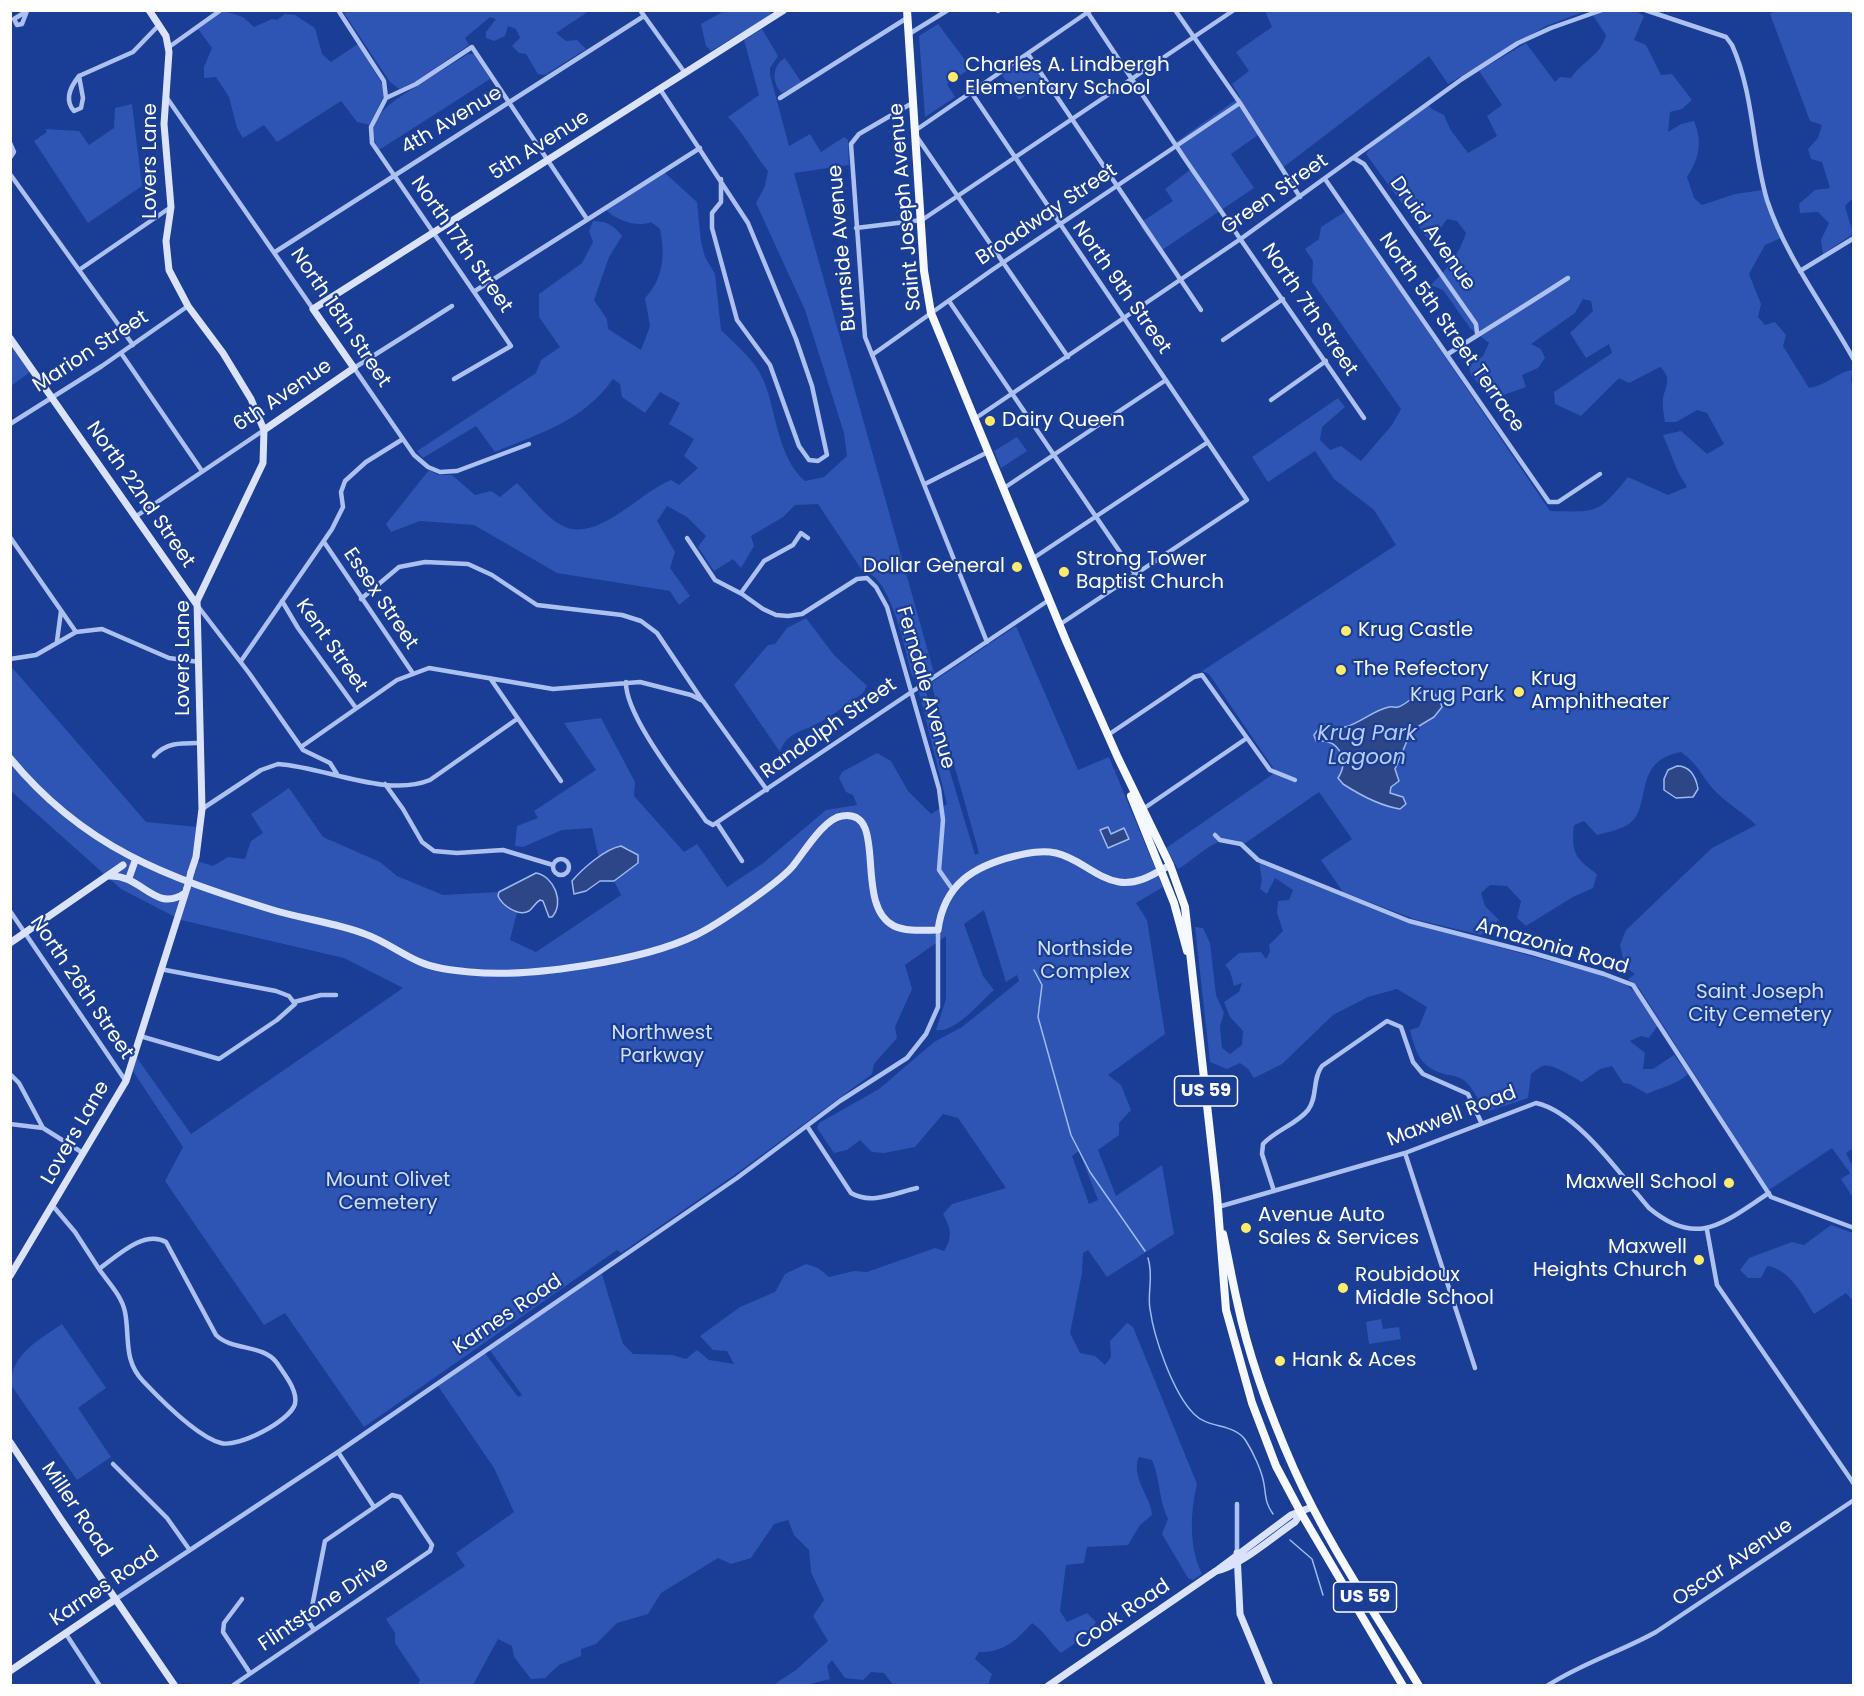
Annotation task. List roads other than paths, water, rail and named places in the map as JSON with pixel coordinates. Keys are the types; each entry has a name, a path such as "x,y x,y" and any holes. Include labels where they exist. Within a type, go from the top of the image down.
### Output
{"main road":[{"name":"Saint Joseph Avenue","path":"907,14 924,271 931,314 1059,625 1140,811 1174,903 1191,967"},
{"name":"Saint Joseph Avenue","path":"1140,811 1170,865 1188,922 1191,967 1219,1211 1226,1310 1255,1411 1276,1466 1300,1513 1403,1686"},
{"name":"Saint Joseph Avenue","path":"1219,1211 1237,1301 1268,1404 1312,1507 1419,1686"},
{"path":"1255,1411 1268,1404"}],"street":[{"name":"Lovers Lane","path":"10,1276 126,1081 186,890 198,849 202,809 198,594 263,463 264,430 251,399 223,353 188,306 169,270 166,241 171,207 164,124 169,47 149,10"},
{"path":"169,47 221,10"},
{"path":"338,10 384,81 386,98 416,84 472,47 587,219"},
{"path":"640,10 685,73"},
{"name":"5th Avenue","path":"313,309 784,10"},
{"path":"908,34 948,10"},
{"path":"1175,10 1240,103 1300,196"},
{"path":"856,228 922,220 1234,10"},
{"name":"Green Street","path":"973,420 1242,238 1354,159 1367,145 1518,43 1551,28 1602,10"},
{"path":"1645,10 1728,39 1737,56 1750,109 1754,151 1768,202 1800,271 1854,360"},
{"path":"1068,357 916,132 1088,11"},
{"name":"North 7th Street","path":"1088,11 1176,145 1364,418"},
{"path":"780,98 907,14"},
{"name":"4th Avenue","path":"275,252 394,174 510,104 644,16"},
{"path":"79,76 83,99 77,111 72,110 69,99 72,84 79,76 133,52 159,25"},
{"path":"1028,54 1201,310"},
{"path":"660,89 721,179 748,223 796,339 812,386 828,450 826,457 818,461 809,460 799,446 770,364 737,320 712,228 712,213 721,202 721,179"},
{"name":"North 9th Street","path":"971,92 1059,226 1247,500 1135,574"},
{"name":"North 18th Street","path":"167,98 421,463 448,472 529,444"},
{"name":"North 17th Street","path":"386,98 370,131 375,148 511,346 454,379"},
{"path":"69,99 83,99"},
{"name":"Burnside Avenue","path":"914,102 859,134 851,144 865,337 987,642"},
{"name":"Broadway Street","path":"872,355 1003,262 1240,103"},
{"path":"10,143 14,149 10,158"},
{"path":"475,291 700,148"},
{"name":"Druid Avenue","path":"1354,159 1365,164 1436,264 1476,324 1477,333"},
{"path":"10,174 133,345"},
{"name":"North 5th Street Terrace","path":"1325,179 1544,495 1553,503 1600,474"},
{"path":"79,270 171,207"},
{"path":"1800,271 1854,238"},
{"path":"1448,354 1477,333 1492,327 1568,278"},
{"path":"1223,340 1283,299"},
{"path":"949,301 1135,574 1059,625"},
{"name":"Marion Street","path":"10,424 122,353 188,306"},
{"name":"6th Avenue","path":"135,517 354,368 452,306"},
{"name":"North 22nd Street","path":"10,338 197,606 241,662 301,747 306,753 330,763 337,774"},
{"path":"122,353 202,471"},
{"path":"1270,400 1326,361"},
{"path":"1003,489 1166,380"},
{"path":"241,662 341,514 341,488 345,481 366,462 403,439"},
{"path":"1032,559 1208,442"},
{"path":"925,484 988,452"},
{"path":"793,546 801,533 808,538"},
{"path":"10,537 76,632"},
{"name":"Ferndale Avenue","path":"687,538 715,580 741,593 763,609 788,616 811,609 852,582 867,578 876,587 887,607 942,804 939,870 954,890"},
{"name":"Essex Street","path":"324,542 412,672"},
{"path":"741,593 764,561 793,546 801,546"},
{"path":"362,598 399,567 425,562 468,564 492,575 537,605 622,615 641,621 657,633 767,790"},
{"name":"Randolph Street","path":"717,823 1049,600"},
{"name":"Kent Street","path":"282,601 298,628 356,708"},
{"path":"56,642 61,611"},
{"path":"11,658 36,655 76,632 102,629 169,658 199,662"},
{"path":"301,747 412,672 436,668 566,689 640,682 668,688 703,701"},
{"path":"1108,735 1192,679 1202,675 1270,770 1295,780"},
{"path":"490,678 561,781"},
{"path":"626,682 628,700 642,727 706,821 713,825 717,823 742,861"},
{"path":"202,809 273,765 287,765 385,784 406,786 430,780 517,719"},
{"path":"1140,811 1247,738"},
{"path":"154,756 162,747 172,744 201,743"},
{"path":"10,758 59,809 94,836 132,859 166,874 272,909 367,934 436,968 472,972 527,972 615,958 695,936 782,877 829,822 842,816 851,816 866,827 869,834 871,890 882,915 893,926 902,928 938,930 942,913 954,890 980,867 1030,853 1057,854 1118,882 1142,880 1170,865"},
{"path":"385,784 422,842 434,851 457,853 503,850 553,865"},
{"name":"Amazonia Road","path":"1215,835 1220,840 1241,844 1258,860 1409,921 1533,953 1633,985 1771,1197 1854,1228"},
{"path":"10,943 132,859"},
{"path":"126,877 132,859"},
{"path":"123,865 126,877"},
{"path":"109,876 126,877 156,897 168,900 178,915"},
{"path":"168,900 186,890"},
{"name":"North 26th Street","path":"10,911 126,1081"},
{"name":"Karnes Road","path":"10,1671 189,1549 338,1452 737,1178 840,1101 907,1058 933,1021 939,995 938,930"},
{"path":"160,969 276,991 294,1002 321,995 336,994"},
{"path":"140,1036 219,1059 277,1020 293,1007 294,1002"},
{"path":"1274,1191 1262,1154 1263,1144 1309,1109 1322,1065 1388,1022 1403,1029 1416,1067 1428,1077 1468,1094 1481,1122"},
{"path":"10,1074 19,1083 43,1128"},
{"name":"Maxwell Road","path":"1219,1211 1274,1191 1404,1153 1530,1103 1552,1108 1591,1141 1660,1217 1681,1228 1707,1230"},
{"path":"10,1124 43,1128 84,1153"},
{"path":"807,1126 851,1193 871,1200 917,1188"},
{"path":"1404,1153 1475,1368"},
{"path":"1769,1193 1707,1230 1717,1284 1854,1484"},
{"path":"53,1206 75,1232 99,1269 123,1305 128,1351 135,1371 202,1434 224,1444 239,1443 279,1421 291,1411 295,1402 294,1391 275,1360 259,1352 224,1342 216,1335 166,1242 155,1238 140,1242 99,1269"},
{"name":"Miller Road","path":"10,1442 175,1686"},
{"path":"314,1630 309,1622 325,1541 374,1507 338,1452"},
{"path":"113,1464 167,1518 189,1549"},
{"name":"Flintstone Drive","path":"232,1686 432,1548 397,1495 374,1507"},
{"name":"Oscar Avenue","path":"1547,1686 1592,1660 1627,1648 1677,1619 1854,1500"},
{"path":"1237,1504 1240,1614 1270,1686"},
{"name":"Cook Road","path":"1048,1686 1216,1571 1224,1570 1238,1557 1295,1522 1300,1513 1312,1507"},
{"path":"242,1599 224,1623 223,1632 250,1674"},
{"path":"66,1634 100,1686"}],"water":[{"name":"Krug Park Lagoon","path":"1422,692 1434,693 1442,707 1434,717 1419,726 1407,741 1395,769 1399,781 1391,787 1390,793 1403,797 1406,804 1400,809 1385,805 1343,784 1338,778 1343,764 1340,752 1331,743 1316,741 1314,735 1320,727 1327,725 1335,728 1351,725 1381,709 1401,706"},
{"path":"1677,766 1686,768 1694,776 1698,789 1693,797 1676,798 1664,790 1664,779 1668,770"},
{"path":"1108,827 1111,834 1124,828 1129,839 1108,848 1100,830"},
{"path":"621,846 638,855 638,863 614,881 600,881 586,891 574,894 572,881 601,855"},
{"path":"536,873 548,879 556,891 558,905 552,917 549,917 543,901 538,901 529,911 520,912 507,906 498,896 499,892"}],"waterway":[{"path":"1846,10 1854,13"},
{"path":"1034,970 1042,985 1038,1017 1071,1135 1090,1172 1145,1251"},
{"path":"1148,1258 1149,1303 1152,1321 1172,1379 1186,1405 1194,1414 1206,1422 1235,1431 1246,1441 1259,1468 1267,1503 1273,1514"},
{"path":"1290,1540 1312,1559 1323,1595"}],"place":[{"name":"Charles A. Lindbergh Elementary School","path":"953,77"},
{"name":"Dairy Queen","path":"990,421"},
{"name":"Dollar General","path":"1017,567"},
{"name":"Strong Tower Baptist Church","path":"1064,572"},
{"name":"Krug Castle","path":"1346,631"},
{"name":"The Refectory","path":"1341,670"},
{"name":"Krug Amphitheater","path":"1519,692"},
{"name":"Maxwell School","path":"1729,1183"},
{"name":"Avenue Auto Sales & Services","path":"1246,1228"},
{"name":"Maxwell Heights Church","path":"1699,1260"},
{"name":"Roubidoux Middle School","path":"1343,1288"},
{"name":"Hank & Aces","path":"1280,1361"}],"park label":[{"name":"Krug Park","path":"1457,696"},
{"name":"Northside Complex","path":"1085,962"},
{"name":"Saint Joseph City Cemetery","path":"1760,1004"},
{"name":"Northwest Parkway","path":"662,1046"},
{"name":"Mount Olivet Cemetery","path":"388,1192"}]}
